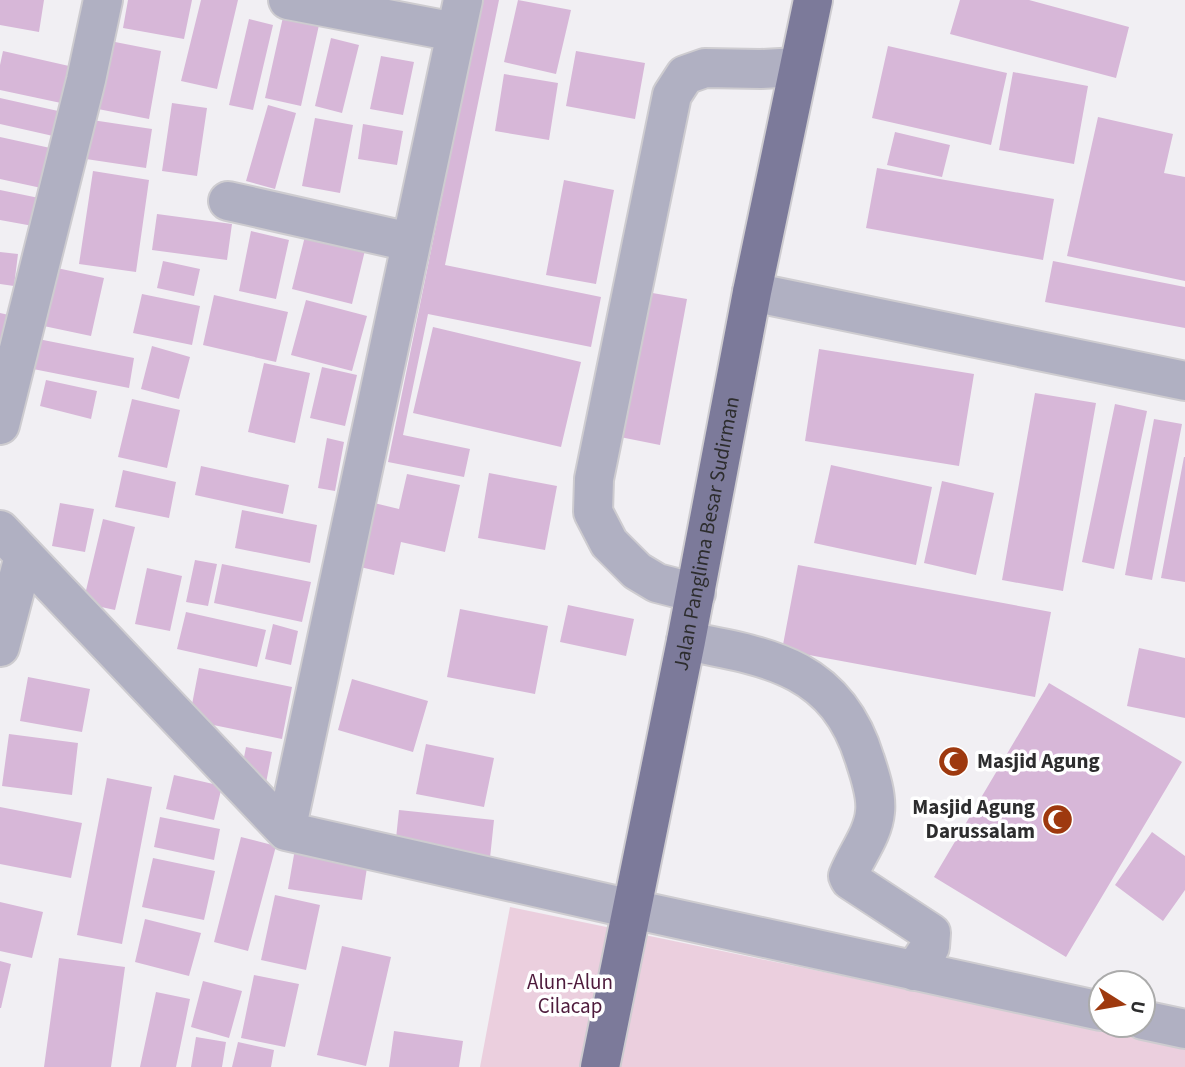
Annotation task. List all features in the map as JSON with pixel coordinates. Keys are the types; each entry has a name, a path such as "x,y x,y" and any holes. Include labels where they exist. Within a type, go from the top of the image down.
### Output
{"main road":[{"name":"Jalan Panglima Besar Sudirman","path":"600,1067 696,593 752,292 813,0"}],"street":[{"path":"0,425 86,80 103,0"},
{"path":"286,831 459,16 288,0"},
{"path":"696,593 657,583 637,572 609,543 593,512 594,479 672,96 685,75 705,68 798,67"},
{"path":"228,201 411,242"},
{"path":"752,292 1185,381"},
{"path":"12,543 286,831 1087,1008"},
{"path":"0,647 12,543"},
{"path":"686,641 735,650 785,666 819,685 841,707 859,738 876,807 872,826 848,876 850,880 931,933 930,947 914,971"},
{"path":"1157,1023 1185,1029"}],"green space":[{"name":"Alun-Alun Cilacap","path":"510,907 1087,1027 1087,1039 1146,1039 1185,1047 1185,1067 480,1067"}],"building":[{"path":"0,0 44,0 39,32 0,25"},
{"path":"128,0 192,0 184,39 123,28"},
{"path":"201,0 238,0 217,89 181,81"},
{"path":"482,0 499,0 445,265 601,297 591,347 428,314 403,435 470,449 464,477 388,462"},
{"path":"518,0 571,10 556,74 504,62"},
{"path":"960,0 1029,0 1129,27 1116,78 950,34"},
{"path":"283,17 319,25 301,106 265,98"},
{"path":"249,19 273,25 253,110 229,105"},
{"path":"331,38 359,45 342,113 315,106"},
{"path":"110,41 161,51 149,119 98,109"},
{"path":"888,46 1007,73 991,145 872,118"},
{"path":"3,51 69,66 61,103 0,90"},
{"path":"576,51 645,63 635,119 566,106"},
{"path":"381,56 414,62 403,115 370,109"},
{"path":"1013,72 1088,86 1074,164 999,150"},
{"path":"504,74 558,83 549,140 495,131"},
{"path":"0,98 67,113 62,138 0,124"},
{"path":"172,103 207,108 197,176 162,171"},
{"path":"268,105 296,113 275,189 246,181"},
{"path":"1098,117 1173,134 1164,173 1185,177 1185,281 1067,256"},
{"path":"315,118 353,125 340,193 302,186"},
{"path":"92,120 152,129 146,168 86,159"},
{"path":"363,124 403,131 397,165 358,159"},
{"path":"895,132 950,145 942,177 887,165"},
{"path":"0,137 64,151 55,191 0,179"},
{"path":"877,168 1054,199 1043,260 866,228"},
{"path":"93,171 149,180 136,272 79,264"},
{"path":"564,180 614,190 596,284 546,275"},
{"path":"0,190 39,198 33,226 0,220"},
{"path":"157,214 232,224 227,260 152,250"},
{"path":"307,228 367,242 352,304 292,289"},
{"path":"251,231 289,240 276,299 239,291"},
{"path":"0,252 18,254 14,286 0,284"},
{"path":"163,261 200,269 194,296 157,288"},
{"path":"1053,261 1185,287 1185,328 1045,302"},
{"path":"52,267 104,278 91,336 39,325"},
{"path":"641,291 687,299 660,445 615,436"},
{"path":"142,294 200,306 192,345 133,333"},
{"path":"214,295 288,312 276,362 203,345"},
{"path":"306,300 367,316 352,371 291,355"},
{"path":"0,313 18,317 0,351"},
{"path":"433,327 581,362 561,447 413,413"},
{"path":"28,337 134,358 129,388 23,367"},
{"path":"152,346 190,357 179,399 141,389"},
{"path":"819,349 974,374 959,466 805,441"},
{"path":"264,363 310,373 295,443 248,432"},
{"path":"322,367 357,375 345,426 310,418"},
{"path":"46,380 97,391 91,419 40,406"},
{"path":"1035,393 1096,403 1063,591 1002,580"},
{"path":"132,399 180,410 167,468 118,457"},
{"path":"1115,404 1147,411 1114,569 1082,562"},
{"path":"1154,419 1182,424 1152,580 1125,575"},
{"path":"327,438 344,442 335,491 318,488"},
{"path":"1185,457 1185,582 1161,578"},
{"path":"831,465 932,487 916,565 814,543"},
{"path":"201,466 289,485 283,514 195,495"},
{"path":"123,470 176,482 169,518 115,507"},
{"path":"489,473 557,486 545,550 478,538"},
{"path":"407,474 460,485 445,552 401,542 394,575 356,566 370,502 399,509"},
{"path":"942,481 994,493 976,575 924,563"},
{"path":"60,503 94,509 85,552 52,546"},
{"path":"242,510 317,525 310,563 235,548"},
{"path":"103,519 135,527 115,610 83,603"},
{"path":"195,560 217,564 208,606 186,602"},
{"path":"222,564 311,582 302,622 214,603"},
{"path":"798,565 1051,612 1035,697 782,650"},
{"path":"147,568 182,576 170,631 135,624"},
{"path":"568,605 634,619 626,656 560,642"},
{"path":"460,609 548,626 535,694 447,677"},
{"path":"186,612 266,630 257,667 177,649"},
{"path":"273,624 298,631 291,665 265,659"},
{"path":"1139,648 1185,658 1185,718 1127,706"},
{"path":"199,668 292,687 282,739 189,720"},
{"path":"28,677 90,689 82,732 20,721"},
{"path":"352,679 428,701 413,752 338,730"},
{"name":"Masjid Agung Darussalam","path":"1049,683 1182,762 1066,957 934,877"},
{"path":"9,734 78,743 72,795 2,786"},
{"path":"426,744 494,758 484,807 416,794"},
{"path":"246,747 272,752 266,783 240,778"},
{"path":"174,775 222,786 214,820 166,809"},
{"path":"107,778 152,787 122,944 77,935"},
{"path":"0,807 82,823 71,878 0,864"},
{"path":"399,810 494,820 490,858 395,848"},
{"path":"160,817 220,829 214,860 154,847"},
{"path":"1152,832 1185,856 1185,890 1163,921 1115,885"},
{"path":"241,837 276,846 248,951 214,942"},
{"path":"295,849 368,861 362,900 288,889"},
{"path":"153,858 215,871 204,920 142,907"},
{"path":"275,895 320,905 306,970 261,960"},
{"path":"0,902 43,912 32,958 0,951"},
{"path":"145,919 201,933 189,976 135,962"},
{"path":"342,946 391,957 366,1066 317,1055"},
{"path":"59,958 125,967 111,1067 44,1067"},
{"path":"0,961 11,964 1,1008 0,1008"},
{"path":"254,975 299,984 285,1047 241,1038"},
{"path":"203,981 242,991 229,1038 191,1027"},
{"path":"156,992 190,999 176,1067 140,1067"},
{"path":"394,1031 463,1041 459,1067 389,1067"},
{"path":"196,1037 226,1042 222,1067 191,1067"},
{"path":"238,1042 274,1050 271,1067 232,1067"}],"place":[{"name":"Masjid Agung","path":"954,761"},
{"name":"Masjid Agung Darussalam","path":"1058,819"}]}
